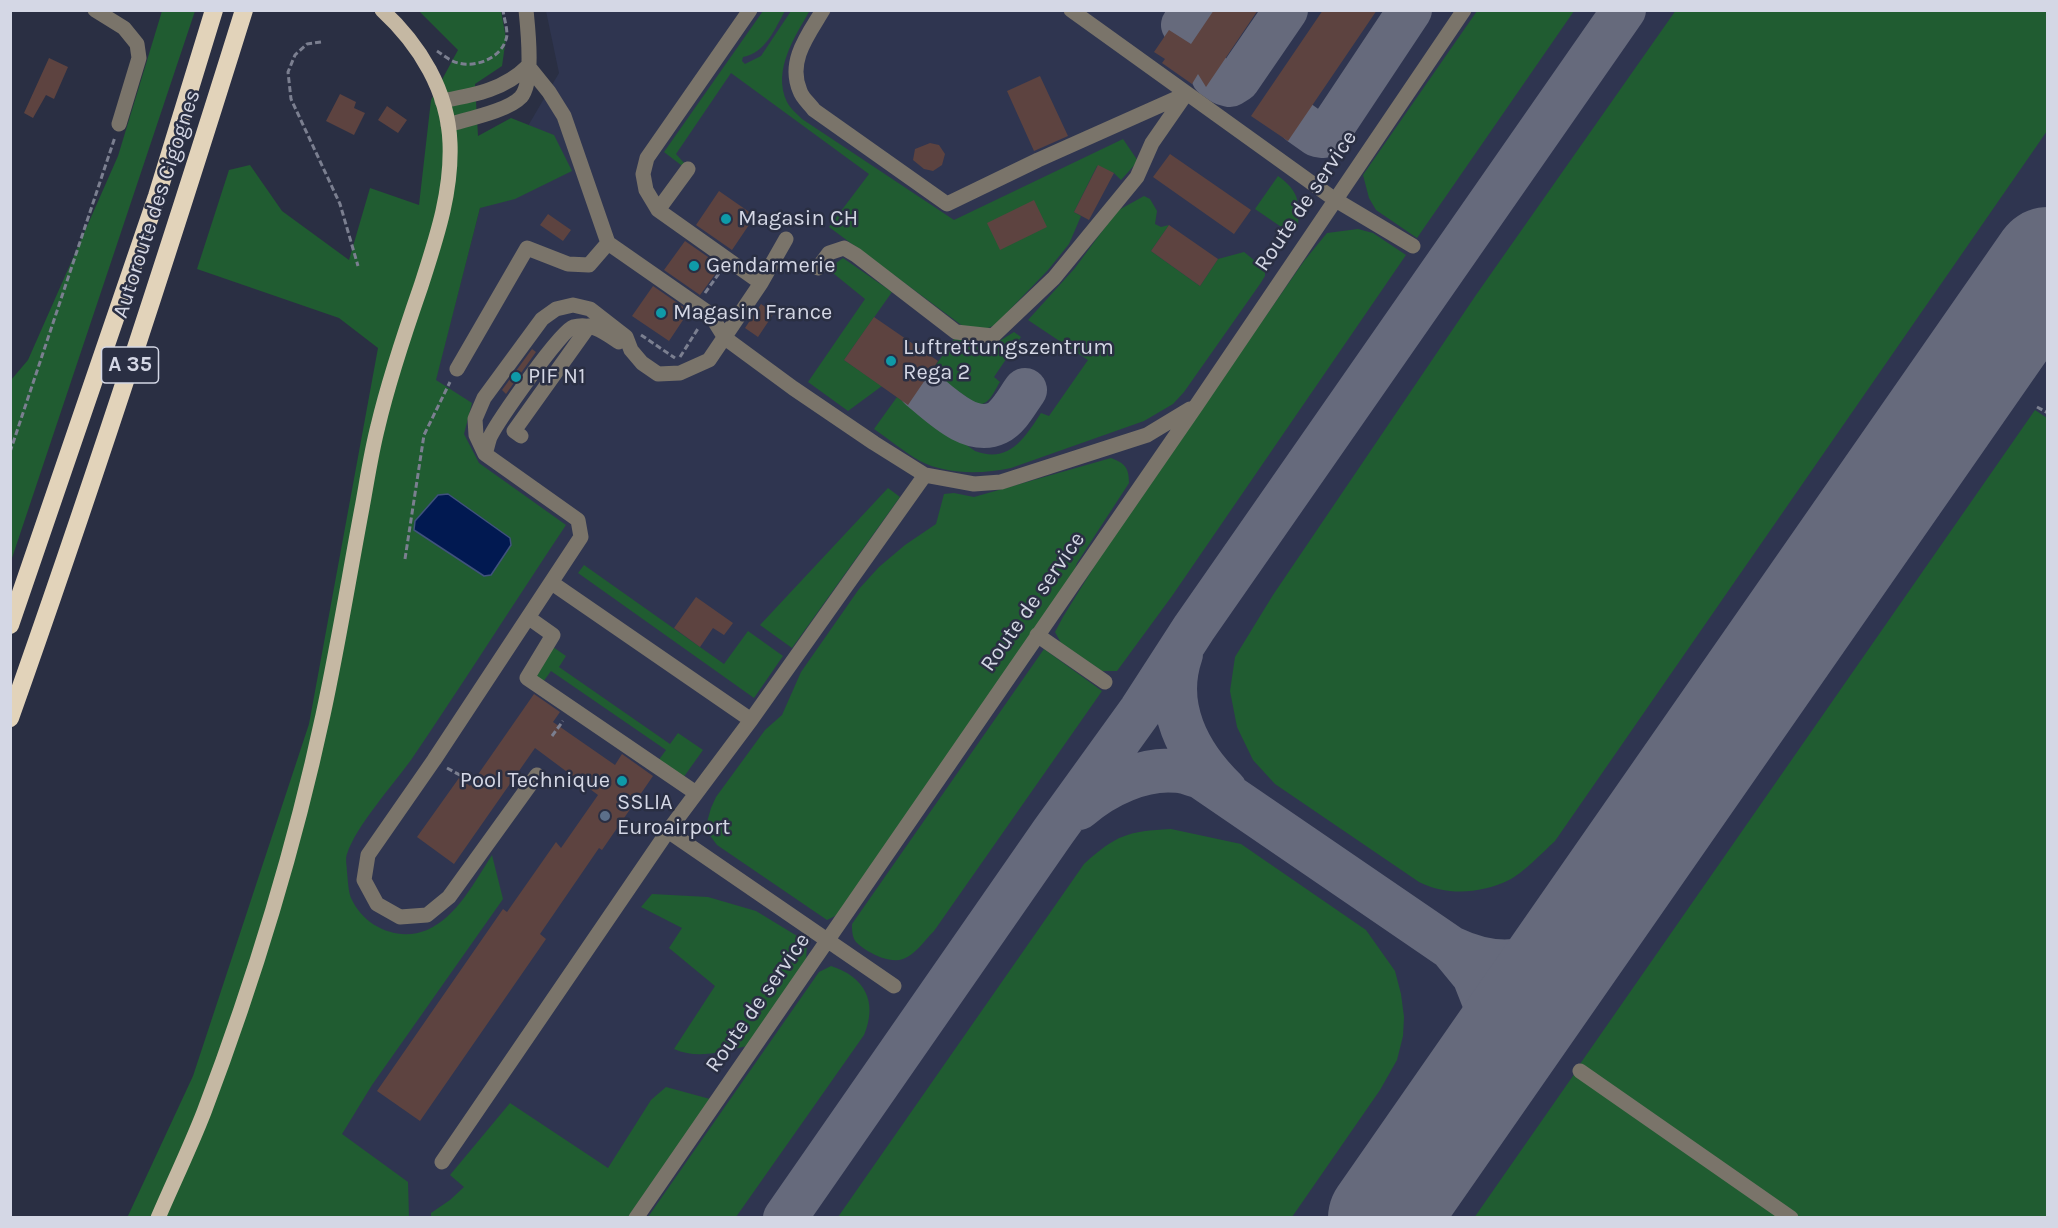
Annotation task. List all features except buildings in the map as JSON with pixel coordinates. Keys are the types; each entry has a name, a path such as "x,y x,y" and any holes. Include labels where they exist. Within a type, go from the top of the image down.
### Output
{"highway":[{"name":"Autoroute des Cigognes","path":"10,625 157,196 214,10"},
{"name":"Autoroute des Cigognes","path":"10,717 67,558 183,205 244,10"}],"main road":[{"path":"158,1218 203,1115 261,953 323,716 377,427 438,233 447,192 450,152 448,125 435,81 424,59 403,29 382,10"}],"street":[{"path":"95,10 124,28 137,44 139,58 119,124"},
{"path":"448,125 512,103 522,96 526,85 530,48 526,10"},
{"path":"750,10 647,158 643,174 646,190 658,210 761,283"},
{"path":"823,10 800,47 795,67 800,91 814,110 946,204 1186,94"},
{"path":"1071,10 1334,199 1413,246"},
{"name":"Route de service","path":"636,1218 1196,406 1464,10"},
{"path":"442,101 487,92 518,75 528,66"},
{"path":"528,66 549,92 564,116 608,243 700,300 725,338 834,416 926,475 974,484 1001,482 1147,435 1196,406"},
{"path":"818,268 829,253 844,248 865,261 956,332 993,336 1054,278 1137,177 1152,143 1186,94"},
{"path":"658,210 688,169"},
{"path":"485,454 490,437 551,348 570,327 595,327 631,350 642,363 658,374 680,373 709,360 761,283 786,239"},
{"path":"457,369 527,248 568,264 589,265 608,243"},
{"path":"537,775 449,897 427,915 400,917 377,904 364,880 368,855 434,760 581,537 578,520 485,454 476,435 475,419 484,398 542,319 556,309 573,305 590,309 626,337 631,350"},
{"path":"521,436 514,431 543,396 589,326"},
{"path":"442,1162 669,831 926,475"},
{"path":"552,582 751,720"},
{"path":"529,618 553,635 526,678 696,793"},
{"path":"1037,635 1105,682"},
{"path":"669,831 894,986"},
{"path":"1580,1071 1791,1218"}],"path":[{"path":"424,59 438,51 458,63 484,62 503,46 507,34 503,10"},
{"path":"321,42 307,44 295,55 288,72 291,99 340,204 358,266"},
{"path":"10,452 119,124"},
{"path":"633,329 678,360 704,319 694,310 700,300"},
{"path":"405,559 424,435 457,369"},
{"path":"2037,407 2048,413"}],"shaded area":[{"path":"546,11 2047,11 2047,1217 182,1218 301,896 480,208 559,73"}],"green space":[{"path":"810,10 792,43 784,66 783,90 788,104 802,119 954,220 1123,139 1138,161 1121,180 1114,173 1097,166 1074,212 1081,216 1069,244 1048,270 995,325 986,329 964,327 829,227 869,174 731,73 676,154 685,164 681,165 664,152 763,11 785,11 764,45 751,55 743,57 742,61 745,64 761,56 791,11"},
{"path":"1676,10 2047,11 2047,131 1555,841 1526,868 1498,885 1464,891 1430,887 1419,882 1275,784 1253,760 1237,727 1230,691 1235,657 1273,595 1476,295"},
{"path":"162,11 195,11 11,561 11,380 28,360 118,156"},
{"path":"419,11 501,11 506,38 502,66 475,84 478,136 511,118 554,135 572,171 515,199 480,208 436,380 472,403 464,434 479,463 566,525 411,760 358,831 346,856 347,872 350,895 357,908 373,924 394,933 416,933 438,924 472,887 492,855 503,899 372,1085 342,1134 408,1182 409,1217 127,1218 193,1076 309,724 378,348 339,318 197,269 229,170 250,165 282,211 349,260 370,188 419,205 431,100 458,50"},
{"path":"1477,11 1574,11 1417,238 1376,210 1369,198 1363,175"},
{"path":"1278,176 1285,181 1297,198 1298,227 1292,229 1290,233 1255,209"},
{"path":"1144,196 1150,199 1157,211 1155,224 1161,227 1169,225 1151,251 1200,286 1218,259 1244,252 1265,269 1265,276 1260,284 1184,392 1173,404 1144,421 1011,468 989,471 953,471 931,466 874,429 897,397 975,451 998,454 1015,446 1041,413 1049,416 1088,360 1028,320 1075,268 1117,211"},
{"path":"1358,229 1373,233 1406,255 1172,596 1117,671 1102,671 1061,643 1055,632 1063,617 1118,528 1304,261 1327,233"},
{"path":"843,258 892,292 844,360 882,386 848,411 808,382 865,299 828,269"},
{"path":"1014,332 1021,337 994,377 1000,382 991,398 984,403 976,404 931,372 956,336 985,350"},
{"path":"2035,410 2047,418 2047,1217 1799,1217 1580,1064"},
{"path":"1111,458 1125,467 1129,483 1077,563 1074,572 839,914 827,920 717,845 705,829 716,797 765,730 782,715 801,672 859,589 879,567 905,545 936,524 944,494 954,493 974,497"},
{"path":"888,488 900,497 792,648 760,625"},
{"path":"584,565 724,664 748,631 783,656 754,698 578,573"},
{"path":"553,647 566,656 559,667 670,744 678,733 703,750 683,778 658,761 666,750 551,671 543,682 533,675"},
{"path":"1044,649 1102,691 934,931 916,951 903,959 891,960 866,950 856,942 852,924"},
{"path":"1171,829 1241,844 1366,930 1395,971 1404,1017 1403,1036 1397,1060 1380,1090 1292,1217 838,1217 1084,864 1123,836 1144,831"},
{"path":"652,894 708,897 756,911 807,942 806,963 748,1046 701,1054 674,1049 715,986 669,948 682,928 641,907"},
{"path":"831,966 852,977 866,992 870,1012 864,1035 736,1217 648,1217 819,972"},
{"path":"1575,1073 1782,1218 1474,1218"},
{"path":"666,1087 710,1099 628,1217 431,1218 431,1213 464,1187 450,1175 510,1103 608,1168 651,1100"}],"water":[{"path":"448,494 510,538 511,545 491,575 484,576 414,530 415,521 438,495"}],"taxiway":[{"path":"1183,25 1193,10"},
{"path":"1213,76 1230,85 1238,80 1286,10"},
{"path":"1300,123 1317,135 1323,136 1329,132 1410,10"},
{"path":"785,1218 1053,832 1141,710 1194,628 1624,10"},
{"path":"920,388 966,422 987,426 1005,417 1025,390"},
{"path":"1181,654 1176,673 1175,692 1182,728 1200,761 1225,790"},
{"path":"1079,808 1100,792 1138,775 1165,771 1183,772 1201,777 1451,948 1492,961 1510,962 1543,953 1559,944 1592,917"},
{"path":"1451,948 1474,976 1485,1004 1489,1033 1481,1063 1468,1096"}],"runway":[{"path":"1383,1218 2048,262"}],"place":[{"name":"Magasin CH","path":"726,219"},
{"name":"Gendarmerie","path":"694,266"},
{"name":"Magasin France","path":"661,313"},
{"name":"Luftrettungszentrum Rega 2","path":"891,361"},
{"name":"PIF N1","path":"516,377"},
{"name":"Pool Technique","path":"622,781"},
{"name":"SSLIA Euroairport","path":"605,816"}]}
